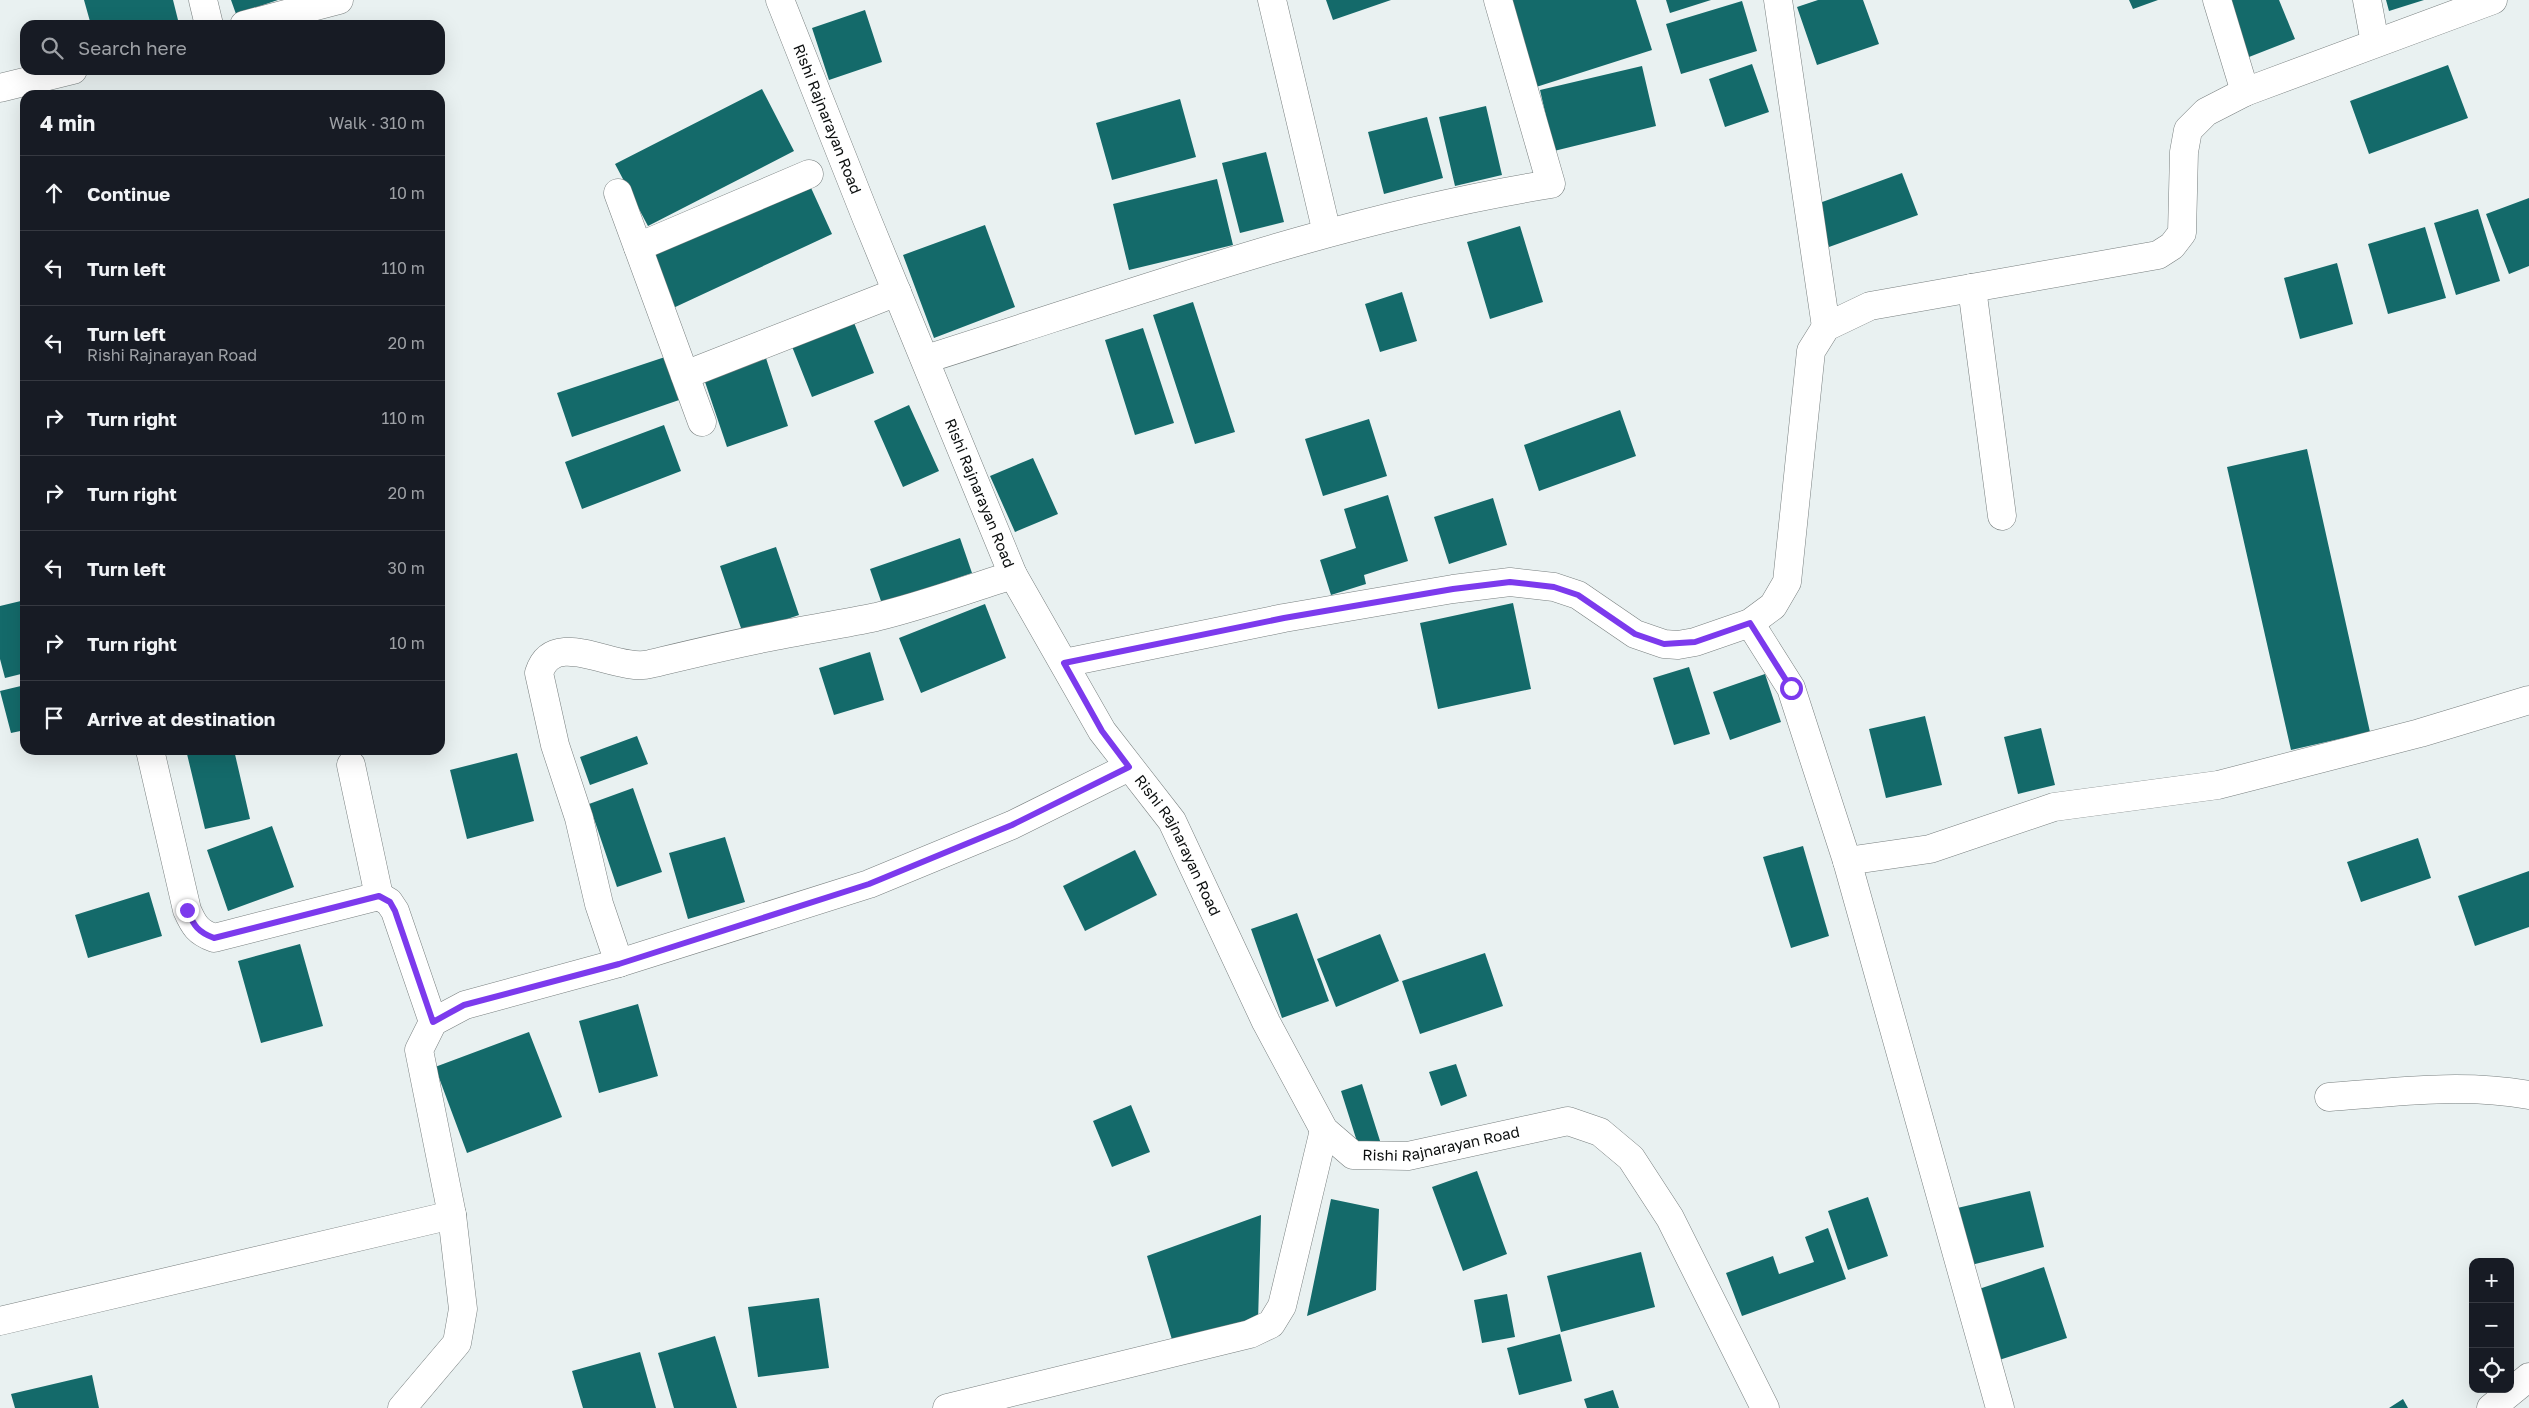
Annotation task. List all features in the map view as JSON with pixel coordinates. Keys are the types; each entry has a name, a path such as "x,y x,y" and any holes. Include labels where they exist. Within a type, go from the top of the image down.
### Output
{"street":[{"path":"203,0 208,20"},
{"path":"263,20 339,0"},
{"name":"Rishi Rajnarayan Road","path":"780,0 1013,575 1102,731 1172,821 1266,1022 1324,1130 1353,1155 1408,1156 1568,1121 1600,1132 1631,1158 1670,1218 1765,1408"},
{"path":"1272,0 1327,232"},
{"path":"926,359 1327,232 1497,193 1551,184 1498,0"},
{"path":"1778,0 1826,327"},
{"path":"2217,0 2246,92"},
{"path":"2367,0 2375,43"},
{"path":"1064,663 1284,618 1453,589 1510,582 1554,587 1578,595 1635,634 1664,644 1695,642 1750,623 1773,606 1787,582 1811,351 1826,327 1870,306 2158,255 2172,246 2182,233 2184,152 2188,130 2206,112 2246,92 2493,0"},
{"path":"0,88 52,75"},
{"path":"638,247 809,174"},
{"path":"618,194 702,422"},
{"path":"1972,288 2002,516"},
{"path":"685,375 897,292"},
{"path":"619,964 599,904 579,818 555,745 538,673 542,661 554,653 577,651 618,664 643,666 774,636 877,616 1013,575"},
{"path":"1750,623 1791,688 1847,860 2000,1408"},
{"path":"1847,860 1930,849 2054,807 2227,782 2420,733 2529,700"},
{"path":"151,755 187,910 194,926 202,934 214,938 379,896 390,902 395,911 433,1022"},
{"path":"351,766 379,896"},
{"path":"402,1408 457,1343 463,1310 452,1215 420,1050 433,1022 464,1005 619,964 869,884 1012,825 1129,767"},
{"path":"2328,1097 2458,1088 2496,1089 2529,1095"},
{"path":"947,1408 1250,1334 1271,1324 1282,1306 1324,1130"},
{"path":"0,1321 452,1215"},
{"path":"2491,1408 2529,1377"}],"building":[{"path":"84,0 173,0 178,20 90,20"},
{"path":"231,0 278,0 236,14"},
{"path":"1326,0 1391,0 1333,20"},
{"path":"1505,0 1636,0 1652,50 1533,88"},
{"path":"1666,0 1711,0 1670,13"},
{"path":"1818,0 1863,0 1879,44 1817,65 1797,7"},
{"path":"2129,0 2158,0 2133,9"},
{"path":"2226,0 2279,0 2295,39 2249,57"},
{"path":"2386,0 2424,0 2389,11"},
{"path":"1742,1 1757,51 1681,74 1666,24"},
{"path":"865,10 882,62 829,80 812,28"},
{"path":"1752,64 1769,112 1725,127 1709,79"},
{"path":"2448,65 2468,118 2369,154 2350,101"},
{"path":"1642,66 1656,126 1554,151 1540,90"},
{"path":"762,89 794,151 648,226 615,164"},
{"path":"1180,99 1196,157 1112,180 1096,123"},
{"path":"1486,106 1502,175 1455,186 1439,117"},
{"path":"1427,117 1443,178 1384,194 1368,132"},
{"path":"1266,152 1284,222 1240,233 1222,163"},
{"path":"1902,173 1918,215 1829,247 1814,205"},
{"path":"807,179 832,234 671,309 646,255"},
{"path":"1217,179 1233,245 1129,270 1113,204"},
{"path":"2529,198 2529,266 2509,274 2486,214"},
{"path":"2478,209 2500,281 2456,295 2434,223"},
{"path":"985,225 1015,307 934,338 903,255"},
{"path":"1520,226 1543,302 1490,319 1467,242"},
{"path":"2425,227 2446,298 2388,314 2368,244"},
{"path":"2337,263 2353,324 2300,339 2284,278"},
{"path":"1402,292 1417,341 1380,352 1365,304"},
{"path":"1193,302 1235,432 1195,444 1153,315"},
{"path":"851,315 874,373 812,397 789,339"},
{"path":"1143,328 1174,423 1135,435 1105,340"},
{"path":"765,355 788,426 727,447 703,376"},
{"path":"668,356 682,399 572,437 557,393"},
{"path":"909,405 939,471 903,487 874,421"},
{"path":"1620,410 1636,456 1539,491 1524,445"},
{"path":"1369,419 1387,476 1323,496 1305,439"},
{"path":"664,425 681,471 582,509 565,462"},
{"path":"2307,449 2370,732 2291,750 2227,467"},
{"path":"1033,458 1058,514 1015,532 990,476"},
{"path":"1388,495 1408,561 1364,575 1366,584 1331,595 1320,560 1356,548 1344,509"},
{"path":"1493,498 1507,545 1449,564 1434,517"},
{"path":"960,538 972,573 882,604 870,569"},
{"path":"776,547 799,615 743,634 720,566"},
{"path":"20,601 20,674 5,678 0,659 0,606"},
{"path":"1513,603 1531,689 1438,709 1420,623"},
{"path":"985,604 1006,658 921,693 899,638"},
{"path":"870,652 884,700 834,715 819,668"},
{"path":"1689,667 1710,734 1674,745 1653,678"},
{"path":"1765,674 1781,722 1730,740 1713,692"},
{"path":"20,686 20,731 11,733 0,691"},
{"path":"1925,716 1942,785 1886,798 1869,729"},
{"path":"2041,728 2055,785 2018,794 2004,737"},
{"path":"637,736 648,764 590,785 580,757"},
{"path":"517,753 534,821 467,839 450,770"},
{"path":"187,755 235,755 250,819 205,829"},
{"path":"633,788 662,872 617,887 589,804"},
{"path":"272,826 294,887 228,911 207,850"},
{"path":"725,837 745,902 688,919 669,853"},
{"path":"2418,838 2431,878 2361,902 2347,862"},
{"path":"1803,846 1829,936 1791,948 1763,857"},
{"path":"1135,850 1157,895 1085,931 1063,886"},
{"path":"2529,871 2529,927 2475,946 2458,896"},
{"path":"149,892 162,936 88,958 75,915"},
{"path":"1297,913 1329,1001 1282,1018 1251,929"},
{"path":"1380,934 1399,981 1336,1007 1317,959"},
{"path":"300,944 323,1026 261,1043 238,961"},
{"path":"1485,953 1503,1006 1420,1034 1402,981"},
{"path":"638,1004 658,1076 599,1093 579,1021"},
{"path":"529,1032 562,1117 467,1153 435,1067"},
{"path":"1456,1064 1467,1096 1441,1106 1429,1072"},
{"path":"1362,1084 1381,1144 1360,1151 1341,1091"},
{"path":"1131,1105 1150,1152 1112,1167 1093,1121"},
{"path":"1477,1171 1507,1254 1463,1271 1432,1187"},
{"path":"2030,1191 2044,1247 1967,1266 1953,1209"},
{"path":"1868,1197 1888,1256 1848,1270 1828,1211"},
{"path":"1331,1199 1379,1209 1376,1290 1307,1316"},
{"path":"1261,1215 1258,1322 1173,1343 1147,1256"},
{"path":"1828,1228 1846,1279 1742,1316 1726,1273 1773,1256 1779,1274 1814,1262 1805,1237"},
{"path":"1641,1252 1655,1307 1561,1332 1547,1276"},
{"path":"2044,1267 2067,1338 1996,1361 1973,1291"},
{"path":"1507,1294 1515,1337 1482,1343 1474,1300"},
{"path":"819,1298 829,1368 758,1377 748,1307"},
{"path":"1560,1334 1572,1381 1519,1395 1507,1348"},
{"path":"715,1336 737,1408 674,1408 658,1353"},
{"path":"640,1352 656,1408 583,1408 572,1371"},
{"path":"92,1375 99,1408 15,1408 11,1394"},
{"path":"1613,1390 1619,1408 1587,1408 1584,1399"},
{"path":"2403,1399 2408,1408 2389,1408"}],"route":[{"path":"187,910 194,926 202,934 214,938 379,896 390,902 395,911 433,1022 464,1005 619,964 869,884 1012,825 1129,767 1102,731 1064,663 1284,618 1453,589 1510,582 1554,587 1578,595 1635,634 1664,644 1678,645 1695,642 1750,623 1791,688"}]}
